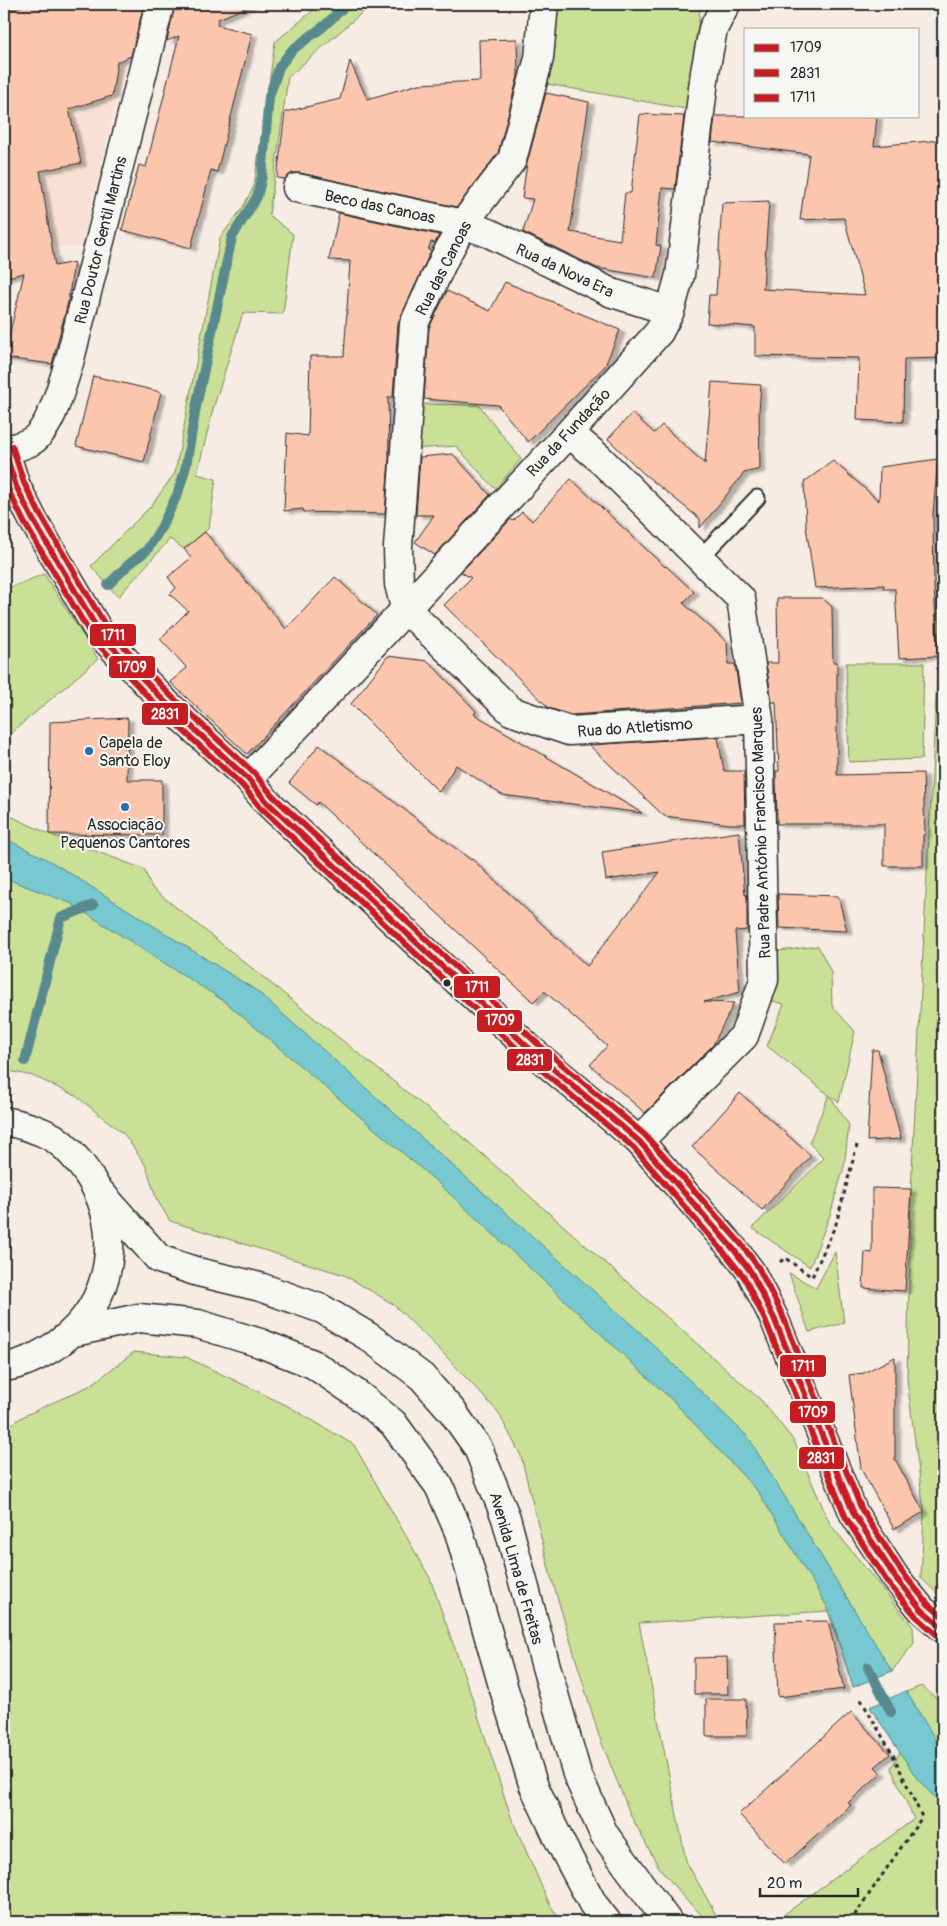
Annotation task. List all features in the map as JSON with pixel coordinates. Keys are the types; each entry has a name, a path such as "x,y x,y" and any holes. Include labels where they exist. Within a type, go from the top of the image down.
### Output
{"main road":[{"name":"Rua Doutor Gentil Martins","path":"4,450 31,442 40,432 56,400 69,363 160,4"},
{"name":"Rua das Canoas","path":"405,608 399,584 398,547 414,324 444,259 463,224 512,160 539,58 544,4"},
{"name":"Rua da Fundação","path":"248,779 569,433 659,332 670,311 680,275 705,72 714,29 726,4"},
{"name":"Beco das Canoas","path":"297,188 463,224"},
{"name":"Rua da Nova Era","path":"463,224 491,234 612,293 670,311"},
{"name":"Rua Padre António Francisco Marques","path":"569,433 599,458 741,599 759,719 764,980 744,1036 639,1141"},
{"path":"4,450 16,486 32,518 102,635 166,703 248,779 267,802 532,1051 639,1141 735,1251 755,1280 774,1318 854,1514 896,1577 922,1610 943,1628"},
{"name":"Rua do Atletismo","path":"405,608 511,710 569,731 759,719"},
{"path":"4,1120 24,1124 55,1139 80,1162 99,1191 109,1227 108,1265 96,1301 74,1332 43,1354 5,1367"},
{"name":"Avenida Lima de Freitas","path":"99,1191 159,1259 198,1272 260,1286 322,1309 369,1337 422,1378 452,1411 478,1448 506,1518 577,1774 604,1834 646,1895 668,1922"},
{"path":"74,1332 139,1318 198,1324 260,1343 313,1364 357,1394 392,1423 439,1486 451,1513 459,1532 502,1686 533,1784 584,1889 607,1922"}],"lane":[{"path":"700,558 756,498"}],"path":[{"path":"755,1280 785,1258 812,1277 836,1224 857,1145"},
{"path":"850,1922 922,1817 893,1755 860,1698"}],"shaded area":[{"path":"4,4 140,4 81,247 4,247"}],"green space":[{"path":"321,4 372,4 288,77 269,215 293,234 283,314 243,313 213,409 197,474 216,479 209,528 184,549 170,539 118,597 91,566 151,506 175,473 220,238 243,207 254,186 275,42"},
{"path":"555,4 701,4 686,109 547,84"},
{"path":"943,134 943,330 940,295 941,140"},
{"path":"415,404 479,405 521,459 495,489 456,446 414,449"},
{"path":"943,456 943,1599 921,1578 924,1512 907,1379 911,1189 938,656"},
{"path":"44,574 98,659 4,739 4,590"},
{"path":"846,663 924,663 922,759 849,762"},
{"path":"4,813 49,834 144,869 152,888 464,1138 762,1401 794,1441 830,1524 913,1627 914,1643 892,1671 853,1687 828,1611 639,1623 686,1861 720,1922 709,1922 685,1899 658,1866 631,1816 599,1736 550,1573 521,1456 498,1412 443,1353 393,1304 344,1275 170,1221 156,1198 146,1166 124,1134 76,1096 33,1076 4,1070"},
{"path":"818,946 831,972 832,1006 855,1031 839,1102 830,1096 849,1125 844,1167 830,1215 810,1267 752,1228 824,1158 809,1143 829,1095 767,1046 784,1004 769,1000 779,951"},
{"path":"835,1252 844,1323 809,1332 789,1273 816,1288"},
{"path":"134,1352 186,1357 288,1406 354,1445 430,1578 473,1700 511,1817 550,1905 562,1922 4,1922 4,1429 24,1416 91,1385"},
{"path":"921,1686 943,1703 943,1922 774,1922 914,1819 891,1768 900,1752 870,1707"}],"water":[{"path":"4,838 52,862 257,991 642,1334 748,1437 892,1671 853,1687 829,1610 759,1493 673,1401 438,1183 224,1001 70,903 4,878"},
{"path":"906,1691 943,1752 943,1806 918,1780 870,1707"}],"building":[{"path":"28,4 144,4 131,56 117,62 112,96 69,109 81,163 40,171 55,266 74,262 68,302 52,364 4,358 24,273 4,278 4,12"},
{"path":"175,4 254,4 218,19 217,25 252,34 217,172 211,170 191,248 122,230 139,165 146,167 179,36 167,41"},
{"path":"517,39 518,76 498,153 457,207 300,173 292,173 285,179 277,178 285,112 340,99 350,61 367,99 419,84 480,81 479,40"},
{"path":"546,93 589,102 570,232 620,240 625,193 631,193 640,114 684,116 675,189 662,188 656,245 661,246 656,278 597,268 523,232 533,199 522,198 527,163"},
{"path":"715,116 744,116 744,118 877,118 874,146 941,140 940,295 943,358 904,359 903,422 857,420 859,358 755,356 755,327 707,323 709,295 716,295 722,203 769,201 763,289 865,295 844,218 800,220 809,154 712,142"},
{"path":"339,213 439,235 435,243 431,242 428,250 431,251 398,323 393,397 388,397 389,459 385,514 304,512 303,509 284,511 287,433 308,436 310,356 344,356 350,261 329,260"},
{"path":"505,282 620,330 605,366 528,442 498,405 424,399 429,328 447,291 490,311"},
{"path":"93,376 161,392 144,462 76,446"},
{"path":"712,382 761,385 759,411 760,469 744,473 700,528 700,519 643,473 608,439 632,413 654,433 662,425 705,464"},
{"path":"453,454 490,495 435,555 415,542 434,515 416,515 420,457"},
{"path":"938,459 933,514 934,587 938,656 899,658 895,589 884,589 884,585 815,588 806,526 804,482 833,461 879,501 880,467"},
{"path":"571,479 694,592 683,603 727,642 728,664 735,664 741,703 571,715 549,708 444,605 471,578 461,572 511,519 513,521 522,512 532,521"},
{"path":"205,532 286,629 335,577 377,615 247,754 170,682 187,668 160,639 188,611 170,594 176,588 168,577 191,558 184,549"},
{"path":"777,598 822,598 832,607 833,662 837,662 837,775 923,773 925,835 923,835 923,866 884,866 884,824 777,824 776,771 779,771 776,702 772,702 766,663 778,663"},
{"path":"388,656 428,661 476,711 474,714 642,813 502,795 456,765 439,792 351,704"},
{"name":"Capela de Santo Eloy","path":"128,718 127,780 162,780 162,835 49,834 50,722"},
{"path":"718,737 724,771 744,771 745,824 664,816 589,745"},
{"path":"319,745 472,859 587,966 660,872 606,880 602,852 739,832 745,895 747,895 747,930 735,931 740,992 704,1002 734,1003 713,1045 645,1113 590,1065 607,1046 544,991 533,1002 318,802 316,805 289,783"},
{"path":"778,894 838,896 847,931 779,928"},
{"path":"872,1050 878,1050 901,1139 867,1141"},
{"path":"740,1093 811,1156 762,1210 692,1147"},
{"path":"872,1188 911,1189 905,1291 863,1288 865,1252 872,1253"},
{"path":"895,1357 895,1459 924,1512 894,1529 861,1469 849,1375 864,1373"},
{"path":"828,1621 844,1689 778,1697 775,1622"},
{"path":"727,1657 728,1694 694,1694 694,1658"},
{"path":"706,1699 746,1699 747,1736 706,1736"},
{"path":"851,1712 890,1754 875,1767 881,1773 848,1803 851,1805 785,1864 739,1814"}],"waterway":[{"path":"108,585 147,550 161,528 178,493 186,466 196,407 232,237 257,197 262,176 269,97 279,67 292,50 324,26 347,4"},
{"path":"25,1061 61,918 93,905"},
{"path":"868,1667 891,1712"}],"transit line":[{"name":"1711","path":"12,446 24,483 40,514 108,630 172,697 254,773 273,796 538,1044 645,1135 742,1245 758,1267 782,1314 862,1510 902,1572 928,1604 943,1617"},
{"name":"1709","path":"4,449 16,486 32,518 101,635 166,703 248,779 267,802 532,1051 639,1141 735,1251 751,1272 774,1318 854,1514 895,1577 922,1610 943,1628"},
{"name":"2831","path":"4,477 24,522 94,640 160,709 242,785 261,808 526,1057 633,1147 728,1257 744,1277 766,1322 846,1518 888,1583 916,1616 937,1635"}],"place":[{"name":"Capela de Santo Eloy","path":"89,751"},
{"name":"Associação Pequenos Cantores","path":"125,807"}]}
